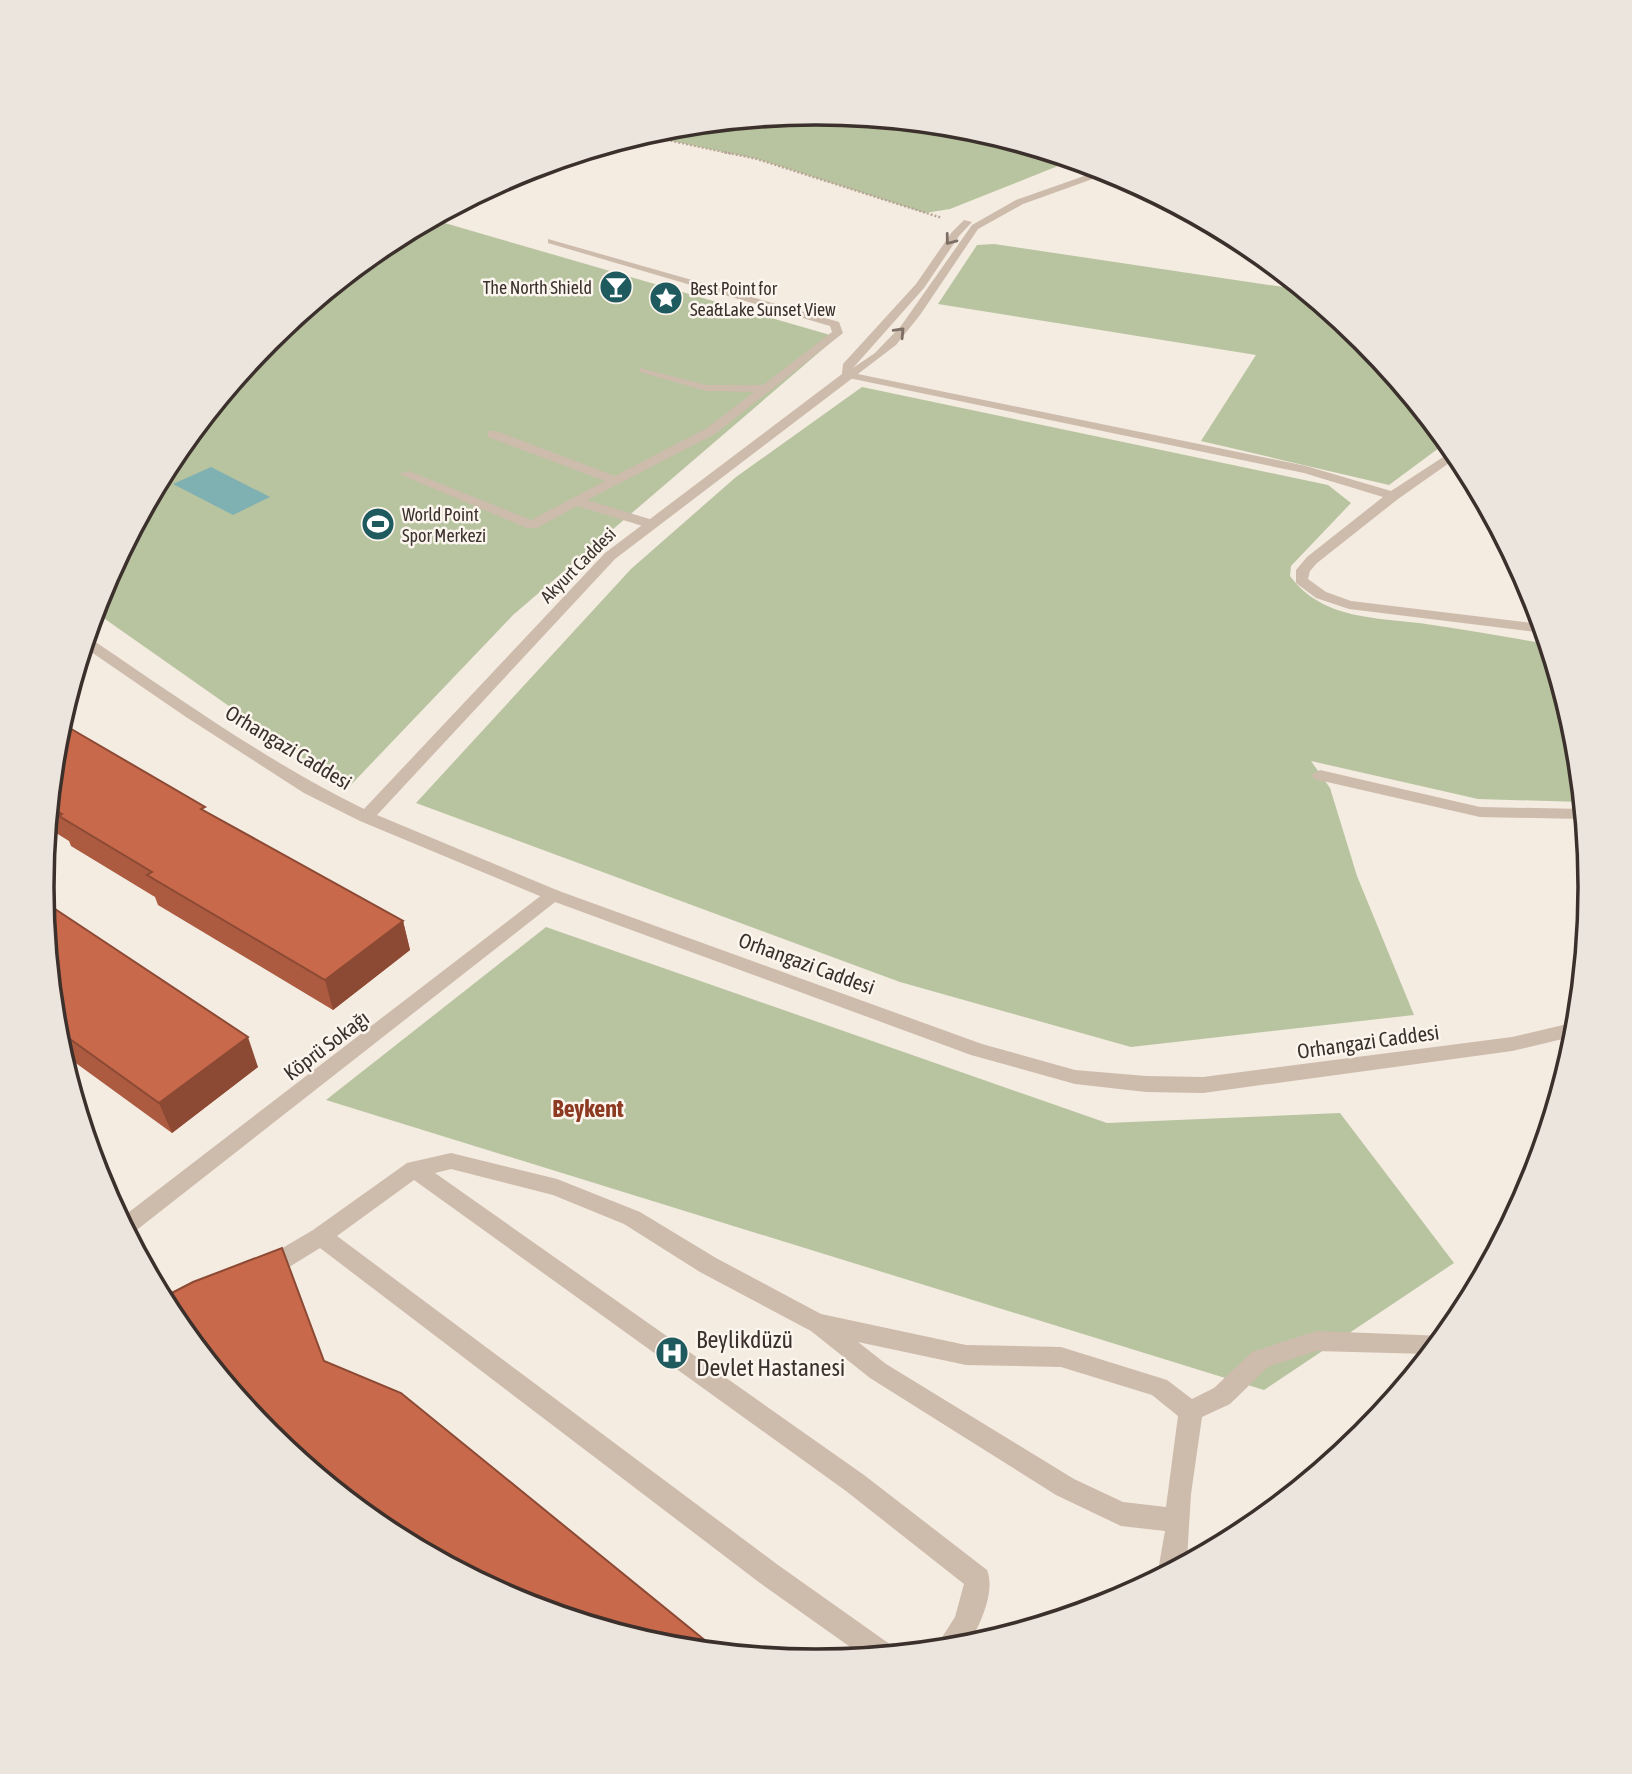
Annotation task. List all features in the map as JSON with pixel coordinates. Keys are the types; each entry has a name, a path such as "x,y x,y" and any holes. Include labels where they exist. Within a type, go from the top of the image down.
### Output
{"street":[{"name":"Akyurt Caddesi","path":"848,374 847,366 920,286 963,225 1009,201 1081,173"},
{"name":"Akyurt Caddesi","path":"366,817 610,556 848,374 865,367 909,322 974,227 1002,212 1092,177"},
{"path":"405,474 532,525 711,431 838,332 835,324 551,241"},
{"path":"644,370 706,388 765,389"},
{"path":"848,374 1306,470 1393,496"},
{"path":"706,388 734,413"},
{"path":"492,434 615,480"},
{"path":"1446,460 1393,496 1312,560 1303,570 1301,580 1321,595 1349,605 1532,628"},
{"path":"576,500 651,524"},
{"name":"Orhangazi Caddesi","path":"93,647 191,714 310,789 366,817 553,895 978,1049 1075,1076 1146,1084 1203,1084 1484,1048 1564,1032"},
{"path":"1320,775 1480,812 1574,814"},
{"name":"Köprü Sokağı","path":"132,1222 553,895"},
{"path":"249,1280 321,1236 414,1170 452,1161 557,1187 632,1218 708,1265 817,1323 878,1371 1065,1487 1121,1514 1179,1520"},
{"path":"414,1170 855,1483 978,1579 967,1623 959,1635"},
{"path":"321,1236 769,1574 871,1646"},
{"path":"817,1323 967,1355 1061,1357 1159,1387 1190,1411 1191,1430 1180,1484 1180,1547 1176,1558"},
{"path":"1190,1411 1222,1396 1260,1359 1316,1341 1425,1344"}],"path":[{"path":"667,140 757,159 963,225"}],"green space":[{"path":"766,127 866,127 965,140 1059,165 950,209 925,213 757,159 667,140"},
{"name":"World Point Spor Merkezi","path":"443,223 837,337 513,615 347,789 104,618 133,550 156,506 212,423 277,348 352,283"},
{"path":"994,244 1285,287 1355,348 1389,385 1438,449 1389,485 1201,441 1256,355 938,304 977,245"},
{"path":"862,387 1328,485 1351,503 1291,566 1290,576 1318,601 1351,614 1537,642 1563,738 1572,802 1478,799 1311,761 1330,788 1357,876 1414,1015 1131,1047 900,982 416,803 631,569 736,477"},
{"path":"546,927 1107,1123 1340,1113 1454,1263 1264,1390 326,1100"}],"water":[{"path":"211,467 270,497 233,515 173,484"}],"building":[{"path":"71,729 205,807 201,809 403,921 325,980 147,875 152,872 59,816 62,814 59,812 61,788"},
{"path":"55,909 248,1037 159,1103 70,1039 61,986"},
{"path":"282,1248 324,1361 401,1393 704,1640 619,1623 524,1591 435,1547 393,1520 314,1460 277,1426 243,1389 212,1351 172,1293 193,1282"}],"place":[{"name":"The North Shield","path":"616,287"},
{"name":"Best Point for Sea&Lake Sunset View","path":"666,298"},
{"name":"World Point Spor Merkezi","path":"378,524"},
{"name":"Beylikdüzü Devlet Hastanesi","path":"672,1353"}],"district":[{"name":"Beykent","path":"588,1108"}]}
